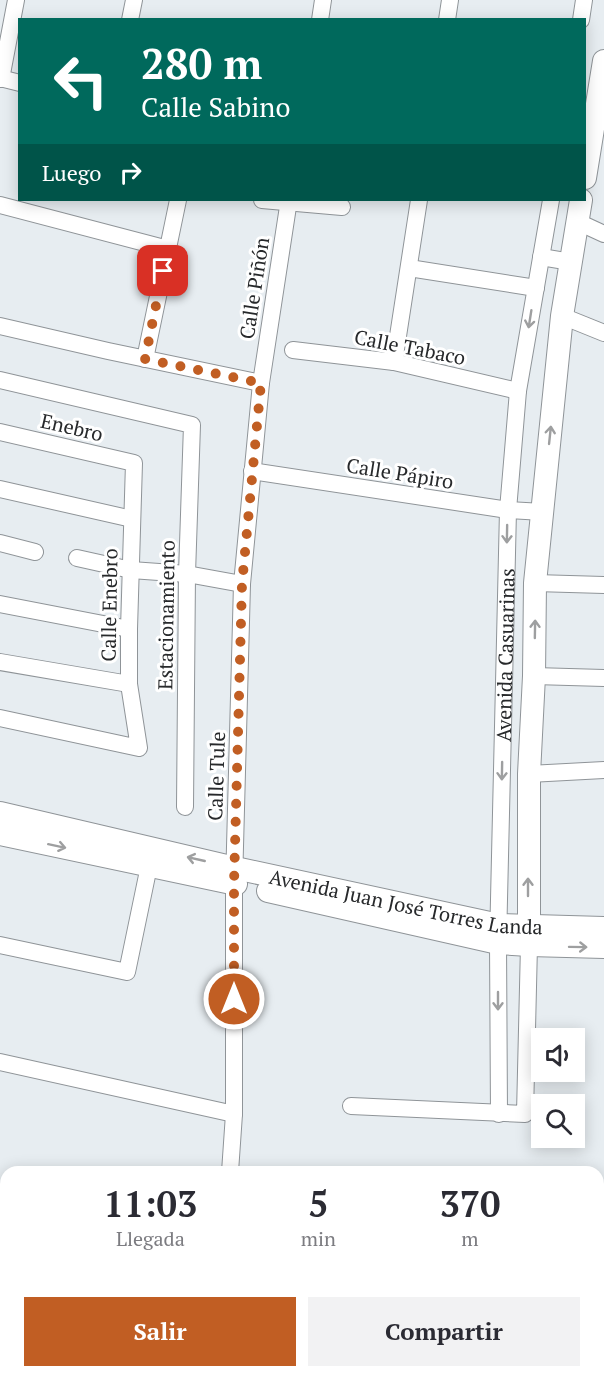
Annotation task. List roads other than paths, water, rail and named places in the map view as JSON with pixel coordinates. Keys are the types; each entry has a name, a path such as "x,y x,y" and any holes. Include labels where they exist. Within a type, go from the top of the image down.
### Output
{"main road":[{"path":"586,172 604,61"},
{"name":"Avenida Casuarinas","path":"529,935 529,774 534,676 535,583 562,316 581,201"},
{"name":"Avenida Juan José Torres Landa","path":"0,813 234,876 499,934 529,935 604,947"},
{"name":"Avenida Juan José Torres Landa","path":"0,834 149,866 234,876"},
{"name":"Avenida Juan José Torres Landa","path":"529,935 604,928"}],"street":[{"path":"16,0 0,79 18,83"},
{"path":"130,18 134,0"},
{"path":"320,18 323,0"},
{"path":"447,18 450,0"},
{"path":"581,18 584,0"},
{"path":"145,359 178,201"},
{"path":"288,201 342,207"},
{"name":"Calle Piñón","path":"261,383 288,201"},
{"path":"394,362 419,201"},
{"name":"Avenida Casuarinas","path":"529,935 525,1114 498,1114 499,934 508,510 519,391 550,201"},
{"path":"0,205 168,249"},
{"path":"578,222 604,234"},
{"path":"541,256 571,262"},
{"path":"409,268 536,288"},
{"path":"562,316 604,333"},
{"path":"0,326 261,383"},
{"name":"Calle Tabaco","path":"293,350 394,362 519,391"},
{"name":"Estacionamiento","path":"0,380 192,425 187,574 185,807"},
{"name":"Calle Tule","path":"230,1166 234,1114 234,876 242,584 261,383"},
{"name":"Enebro","path":"0,432 134,463"},
{"name":"Calle Enebro","path":"0,718 139,748 129,684 134,463"},
{"name":"Calle Pápiro","path":"252,471 508,510 543,512"},
{"path":"0,489 132,519"},
{"path":"0,543 35,552"},
{"path":"77,558 131,570 187,574 242,584"},
{"path":"535,583 604,585"},
{"path":"0,604 129,629"},
{"path":"0,662 129,684"},
{"path":"534,676 604,678"},
{"path":"529,774 604,770"},
{"path":"0,945 127,972 149,866"},
{"path":"0,1062 234,1114"},
{"path":"351,1106 498,1114"}]}
